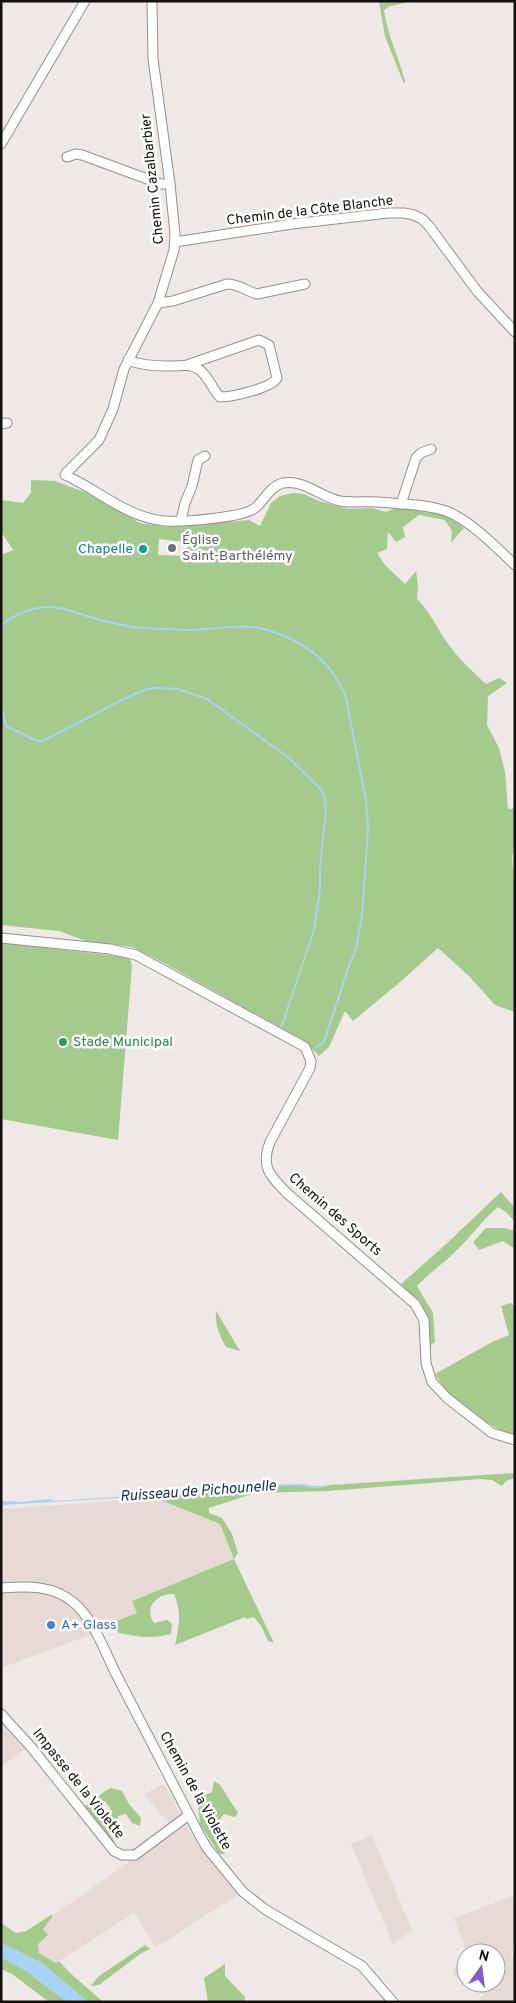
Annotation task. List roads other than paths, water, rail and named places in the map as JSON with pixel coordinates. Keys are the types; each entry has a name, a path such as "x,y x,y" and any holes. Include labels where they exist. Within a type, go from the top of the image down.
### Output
{"street":[{"path":"1,144 85,1"},
{"name":"Chemin Cazalbarbier","path":"152,1 153,60 176,242 158,303 128,360 120,380 113,408 99,440 65,475 139,516 161,520 181,520"},
{"path":"67,158 76,154 82,155 161,184 170,184"},
{"name":"Chemin de la Côte Blanche","path":"176,242 349,218 404,213 414,215 422,219 429,226 476,291 515,332"},
{"path":"158,303 173,301 227,284 236,284 257,294 305,284"},
{"path":"128,360 169,367 187,365 259,340 269,345 277,378 272,384 232,397 220,397 202,372 187,365"},
{"path":"401,504 416,458 421,453 432,449"},
{"path":"205,456 198,460 181,520 220,517 255,509 280,483 289,482 299,484 340,501 401,504 435,508 447,512 480,534 515,564"},
{"name":"Chemin des Sports","path":"1,938 110,949 136,955 304,1047 309,1054 310,1068 270,1142 266,1152 267,1169 288,1194 415,1304 424,1320 426,1362 432,1382 447,1398 492,1433 515,1440"},
{"name":"Chemin de la Violette","path":"1,1588 29,1586 48,1589 61,1594 82,1611 104,1649 207,1848 243,1892 266,1910 362,1966 394,2002"},
{"name":"Impasse de la Violette","path":"1,1714 31,1747 114,1851 122,1855 135,1855 189,1816"}],"water":[{"name":"Ruisseau de Pichounelle","path":"515,1472 332,1485 316,1488 303,1486 252,1486 239,1490 204,1493 1,1505 1,1501 20,1502 52,1499 53,1501 239,1489 250,1485 304,1484 314,1486"},
{"path":"1,1943 42,1963 88,2002 67,2002 25,1970 1,1957"}],"waterway":[{"path":"1,626 22,613 34,609 52,607 134,627 187,630 252,627 274,632 298,642 318,656 334,675 346,698 366,801 368,825 362,915 356,950 324,1042 315,1048"},
{"path":"1,704 6,726 35,740 43,741 141,691 153,688 178,689 207,699 288,757 320,788 324,795 326,810 320,867 320,889 314,930 281,1028"}],"place":[{"name":"Église Saint-Barthélémy","path":"172,548"},
{"name":"Chapelle","path":"143,549"},
{"name":"Stade Municipal","path":"63,1042"},
{"name":"A+ Glass","path":"51,1625"}]}
